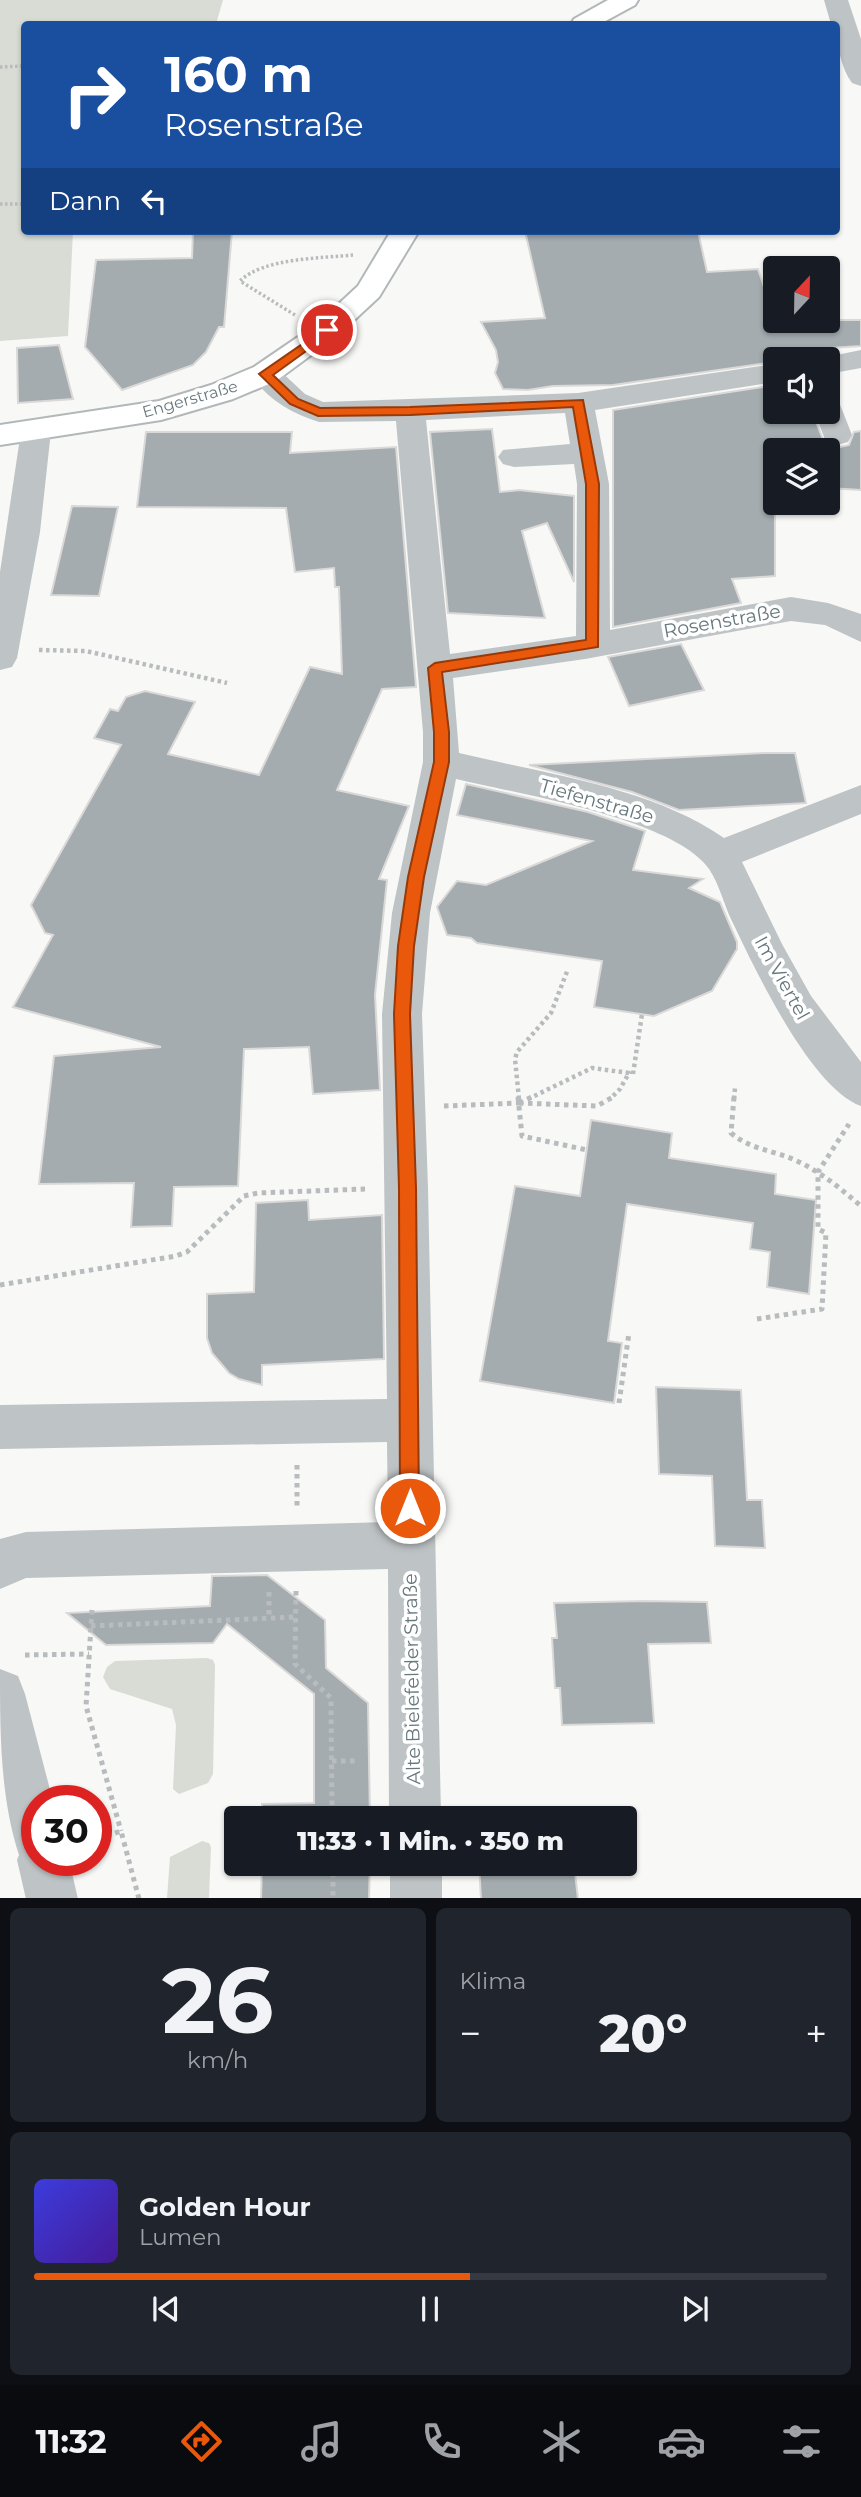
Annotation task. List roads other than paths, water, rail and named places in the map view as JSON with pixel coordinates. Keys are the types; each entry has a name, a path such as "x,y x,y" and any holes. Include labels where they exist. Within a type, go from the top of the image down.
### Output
{"main road":[{"path":"588,21 625,0"},
{"name":"Engerstraße","path":"0,435 161,410 222,392 265,374 327,330 358,302 369,290 402,235"}],"street":[{"path":"836,0 861,78"},
{"path":"840,363 861,359"},
{"path":"265,374 294,401 318,412 410,411 578,403 763,375"},
{"path":"578,403 593,484 593,644"},
{"name":"Alte Bielefelder Straße","path":"410,411 442,732 441,762 416,877 406,946 402,1014 407,1188 415,1806"},
{"path":"1,654 14,589 36,431"},
{"path":"514,457 587,453"},
{"name":"Rosenstraße","path":"435,668 593,644 791,609 820,611 857,622"},
{"name":"Tiefenstraße","path":"441,762 644,811 685,830 720,855"},
{"path":"720,855 861,799"},
{"name":"Im Viertel","path":"720,855 796,1009 857,1103"},
{"path":"0,1427 410,1420"},
{"path":"0,1565 11,1558 26,1555 282,1567 410,1545"},
{"path":"12,1675 29,1785"},
{"path":"47,1876 52,1898"},
{"path":"416,1876 416,1898"}]}
